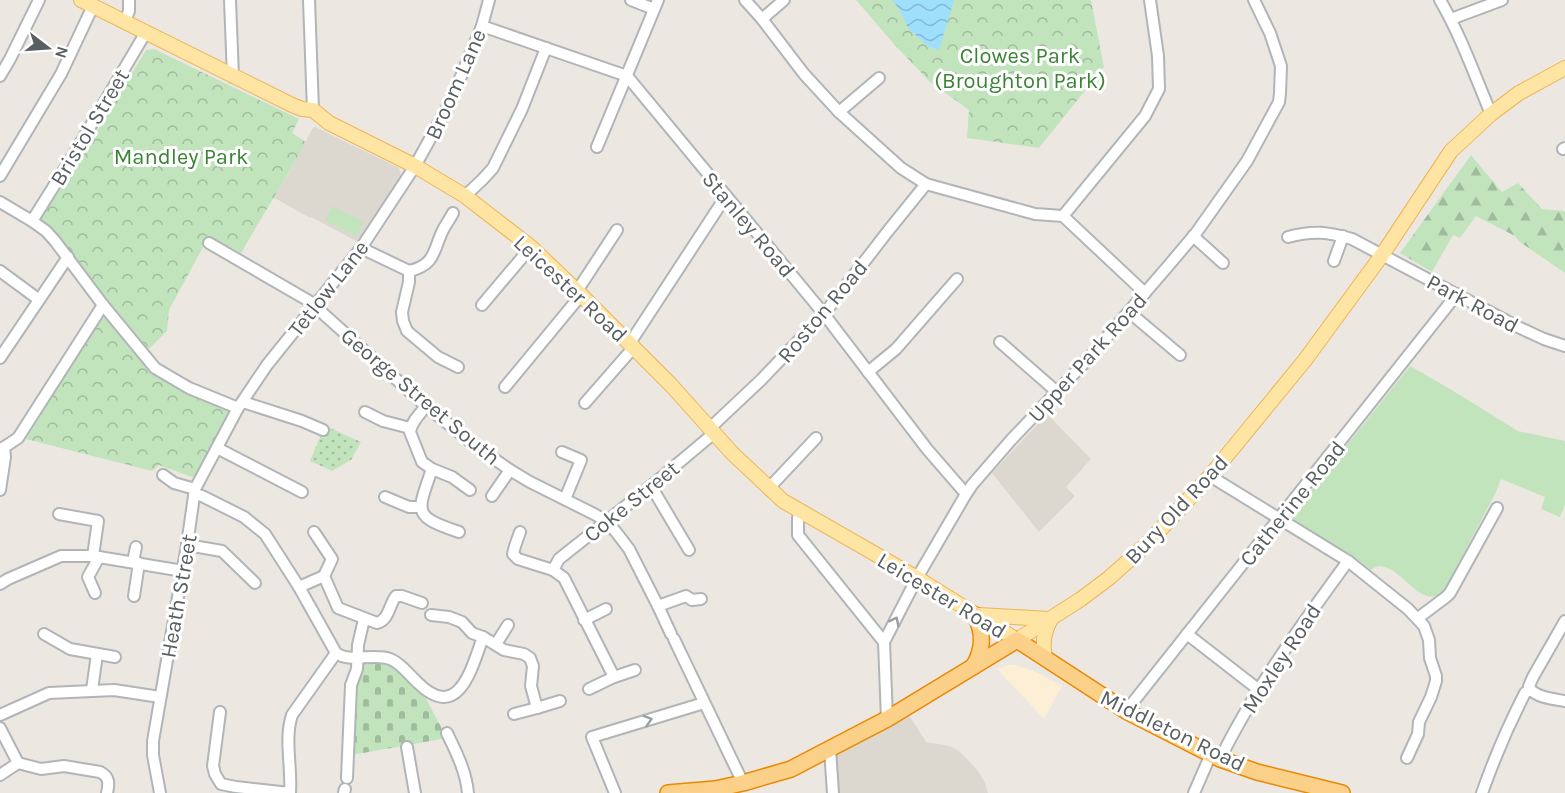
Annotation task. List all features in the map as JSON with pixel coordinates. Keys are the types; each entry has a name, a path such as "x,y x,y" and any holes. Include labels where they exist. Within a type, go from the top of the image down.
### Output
{"highway":[{"path":"974,667 979,658 982,641 981,626 975,615"},
{"name":"Middleton Road","path":"1017,640 1126,711 1216,756 1257,772 1333,792"},
{"name":"Bury Old Road","path":"668,793 715,791 791,769 886,719 1017,640"}],"main road":[{"name":"Leicester Road","path":"87,3 292,105 313,110 329,123 415,166 465,196 531,247 579,293 671,385 711,432 783,501 917,578 1017,640"},
{"name":"Bury Old Road","path":"1017,640 1108,578 1147,544 1210,476 1305,360 1382,255 1451,151 1491,114 1519,93 1565,68"},
{"path":"975,615 1051,619 1043,640 1045,658"}],"street":[{"path":"0,76 39,0"},
{"path":"125,21 129,11 129,0"},
{"path":"230,0 233,76"},
{"path":"309,0 313,110"},
{"name":"Broom Lane","path":"415,166 446,110 482,26 489,0"},
{"path":"597,147 656,4 631,0"},
{"path":"745,0 804,74 839,112 902,168 926,184 1035,214 1063,216 1145,293"},
{"path":"762,19 784,0"},
{"path":"1063,216 1145,116 1159,89 1158,56 1150,0"},
{"name":"Upper Park Road","path":"886,719 884,642 917,578 966,494 1011,440 1129,312 1192,236 1247,161 1280,102 1281,66 1270,33 1254,0"},
{"path":"1440,0 1467,53 1491,114"},
{"path":"1451,19 1502,0"},
{"path":"0,176 61,74 87,3"},
{"path":"482,26 627,76"},
{"name":"Bristol Street","path":"32,221 75,154 146,32"},
{"path":"465,196 493,168 522,109 546,48"},
{"name":"Stanley Road","path":"627,76 824,314 927,449 966,494"},
{"path":"839,112 879,78"},
{"name":"Tetlow Lane","path":"241,405 267,365 362,248 415,166"},
{"name":"Roston Road","path":"711,432 824,314 926,184"},
{"path":"585,403 632,345 726,196"},
{"path":"2,206 32,221 51,236 103,305 155,368 189,388 302,421 323,430"},
{"path":"362,248 409,270 414,269 428,262 436,252 442,231 453,213"},
{"path":"505,387 579,293 617,230"},
{"name":"Park Road","path":"1288,237 1307,232 1334,234 1352,239 1518,327 1565,346"},
{"path":"1192,236 1223,263"},
{"path":"1334,261 1343,236"},
{"name":"George Street South","path":"209,243 314,305 426,406 477,447 530,482 606,521 629,549 743,783"},
{"path":"482,305 531,247"},
{"path":"0,358 4,343 39,299 68,257"},
{"path":"409,270 409,282 402,312 407,331 438,357 458,367"},
{"path":"0,271 39,299"},
{"path":"868,372 896,350 957,279"},
{"name":"Catherine Road","path":"1126,711 1457,294"},
{"path":"0,490 5,457 2,448 18,438 103,305"},
{"path":"1129,312 1180,355"},
{"path":"1000,342 1057,392"},
{"name":"Heath Street","path":"160,793 153,748 195,491 241,405"},
{"path":"426,406 410,428 422,462 452,477 470,490"},
{"path":"365,412 383,421 410,428"},
{"name":"Coke Street","path":"553,570 559,559 651,486 711,432"},
{"path":"769,488 816,438"},
{"path":"217,448 302,492"},
{"path":"562,452 584,456 565,499"},
{"path":"432,469 421,498 424,515 433,523 459,532"},
{"path":"492,496 510,470"},
{"path":"163,475 174,483 195,491 244,517 265,534 299,587 336,653 345,657 382,657 394,661 426,691 441,698 451,695 465,683 483,637"},
{"path":"1210,476 1348,561 1418,618 1427,631 1430,658 1436,676 1435,687 1419,722 1418,734 1407,759"},
{"path":"651,486 689,550"},
{"path":"385,497 409,507 421,507"},
{"path":"1418,618 1450,593 1497,508"},
{"path":"801,512 798,518 798,535 884,642"},
{"path":"59,514 98,520 96,557 88,577 95,593"},
{"path":"299,587 324,576 337,558 314,532"},
{"path":"520,532 513,554 518,559 553,570 564,578 614,677"},
{"path":"187,545 222,551 255,583"},
{"path":"134,596 136,547"},
{"path":"0,584 60,556 96,557 183,570"},
{"name":"Moxley Road","path":"1194,793 1258,690 1348,561"},
{"path":"324,576 338,608 377,623 382,622 396,596 422,603"},
{"path":"658,606 687,592 692,600 701,599"},
{"path":"584,620 606,609"},
{"path":"431,615 450,617 462,622 472,633 504,650 524,654 530,658 533,666 531,686 537,708"},
{"path":"345,787 351,685 357,669 358,645 364,619"},
{"path":"1482,793 1508,728 1530,689 1533,677 1565,621"},
{"path":"496,644 508,625"},
{"path":"44,634 70,649 115,657"},
{"path":"1187,634 1258,690"},
{"path":"220,712 213,766 221,784 290,793 289,722 292,714 336,653"},
{"path":"92,690 97,654"},
{"path":"588,689 635,670"},
{"path":"1530,689 1538,695 1565,701"},
{"path":"0,715 49,693 92,690 127,691 160,697"},
{"path":"514,714 560,700"},
{"path":"615,793 592,737 704,703"},
{"path":"1426,706 1438,712"},
{"path":"0,728 18,763"},
{"path":"447,733 460,760 468,793"},
{"path":"407,747 415,793"},
{"path":"830,749 833,793"},
{"path":"0,775 18,763 42,769 64,766 100,772 106,775 109,784 107,793"}],"shaded area":[{"path":"315,127 399,168 401,176 358,242 273,197"},
{"path":"1047,414 1091,459 1066,487 1075,496 1039,532 992,473"},
{"path":"1009,665 1034,671 1062,686 1044,719 997,669"},
{"path":"909,715 926,742 950,746 960,752 978,771 988,793 837,793 836,755"}],"green space":[{"name":"Clowes Park (Broughton Park)","path":"856,0 1091,0 1104,67 1039,148 967,138 969,110 930,82"},
{"name":"Mandley Park","path":"154,49 299,119 292,133 306,142 241,253 209,236 169,310 167,331 149,349 108,303 73,256 39,222 146,50"},
{"path":"1471,155 1502,192 1518,183 1542,209 1565,211 1565,273 1520,242 1515,236 1476,216 1460,238 1453,235 1432,272 1400,253"},
{"path":"332,206 364,222 357,236 325,221"},
{"path":"103,315 152,371 180,389 231,409 197,479 159,465 152,471 26,439"},
{"path":"1410,366 1518,431 1565,441 1565,505 1560,517 1541,509 1545,497 1501,479 1448,586 1440,594 1432,597 1416,590 1392,570 1380,566 1371,570 1289,518"},
{"path":"328,427 361,442 351,460 332,471 310,461 323,430"},
{"path":"376,660 390,664 425,697 447,738 352,755 356,683 364,663"}],"water":[{"path":"892,0 954,0 939,50 929,47 908,28"}]}
